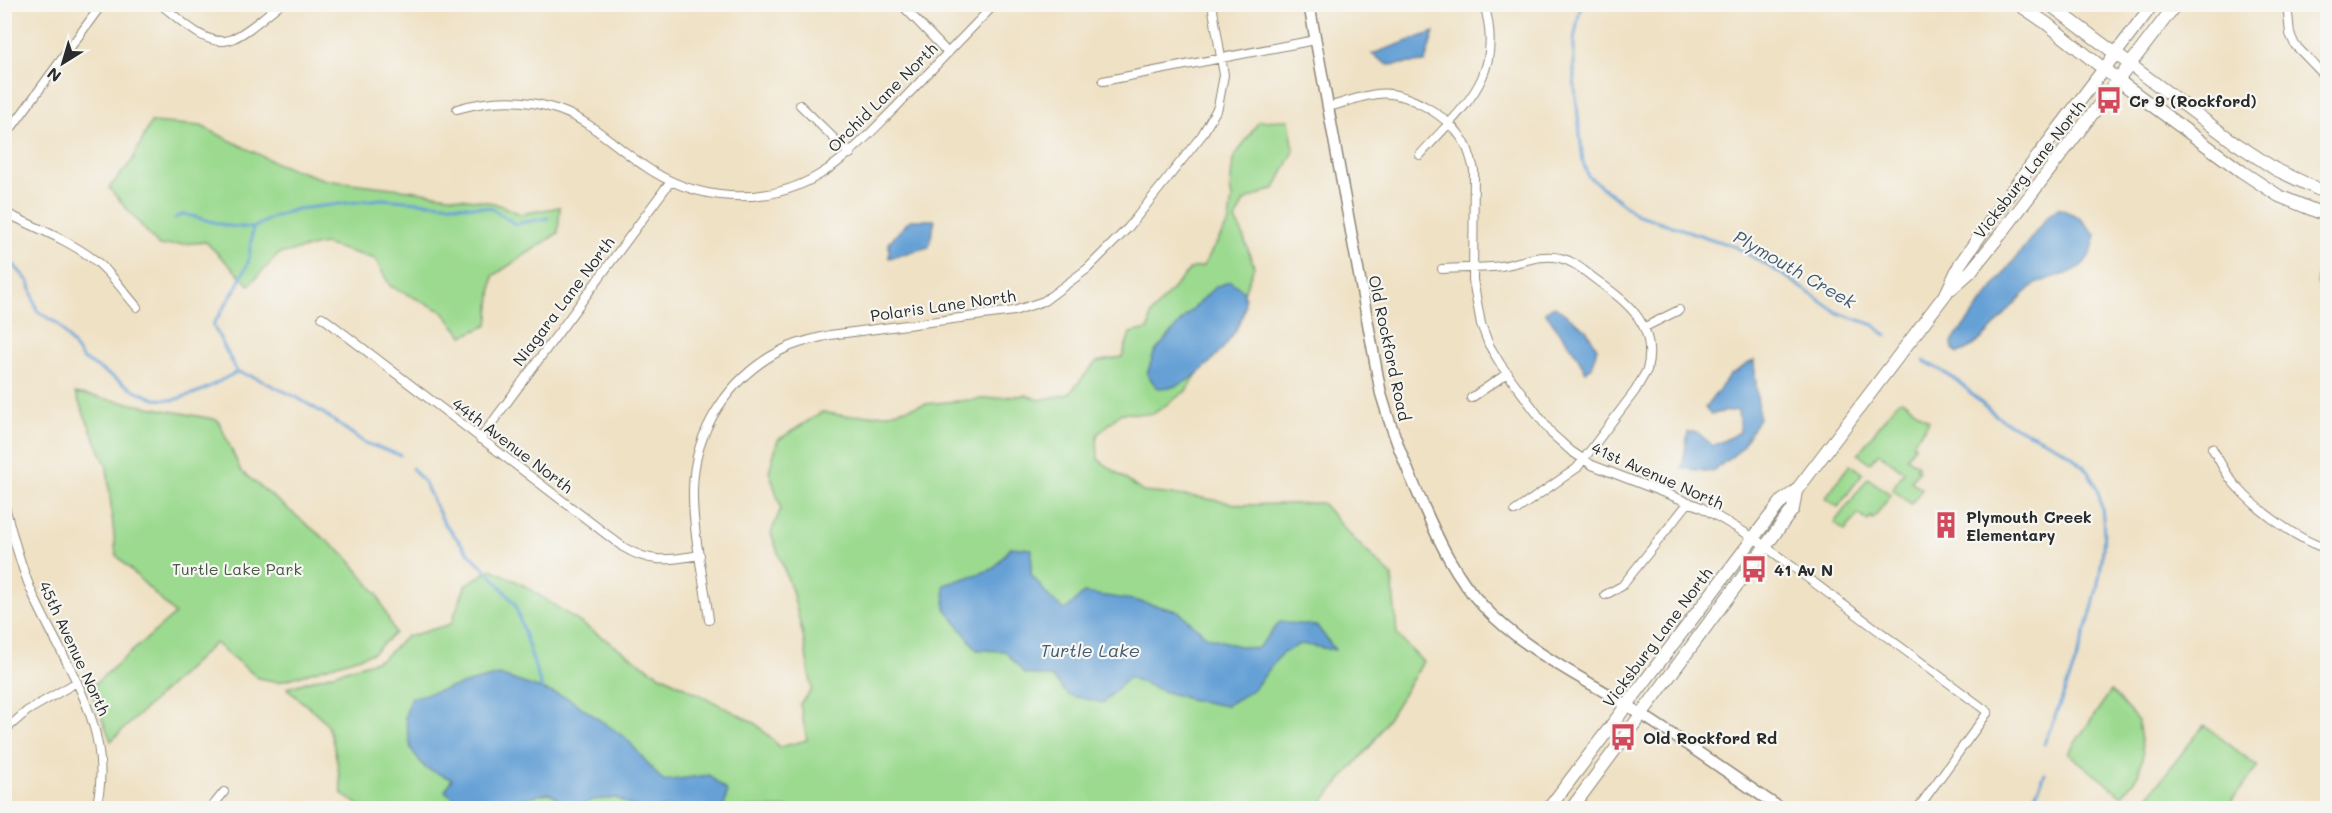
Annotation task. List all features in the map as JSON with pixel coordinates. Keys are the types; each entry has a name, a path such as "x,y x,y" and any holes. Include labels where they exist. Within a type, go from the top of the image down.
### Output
{"main road":[{"path":"2018,4 2241,171 2279,196 2328,216"},
{"path":"2049,4 2231,140 2275,169 2328,194"},
{"name":"Vicksburg Lane North","path":"1947,292 1960,264 2153,4"},
{"name":"Vicksburg Lane North","path":"1549,808 1782,501 1796,491 1947,292 1970,272 2176,4"},
{"name":"Vicksburg Lane North","path":"1572,808 1793,509 1796,491"}],"street":[{"path":"4,138 102,4"},
{"path":"160,4 200,33 210,39 220,41 231,40 280,4"},
{"path":"901,4 948,53"},
{"name":"Orchid Lane North","path":"457,109 475,104 518,101 561,110 599,132 641,165 670,182 719,195 770,194 817,177 849,154 995,4"},
{"path":"1212,4 1223,59"},
{"name":"Old Rockford Road","path":"1309,4 1381,394 1404,463 1444,552 1465,585 1505,626 1536,649 1626,705 1780,808"},
{"path":"1420,155 1448,122 1469,103 1479,86 1485,69 1489,32 1484,4"},
{"path":"2287,4 2290,34 2295,45 2328,79"},
{"path":"1103,81 1315,40"},
{"name":"Polaris Lane North","path":"709,620 693,489 702,439 726,395 762,362 783,349 807,340 830,335 1014,312 1057,292 1087,269 1128,228 1202,135 1218,107 1224,75 1223,59"},
{"name":"41st Avenue North","path":"1328,107 1378,93 1389,94 1426,107 1448,122 1463,139 1474,170 1473,266 1476,303 1481,324 1489,345 1552,434 1585,460 1616,475 1689,502 1754,538 1989,712 1918,808"},
{"path":"800,105 849,154"},
{"name":"Niagara Lane North","path":"480,439 670,182"},
{"path":"4,212 93,259 106,270 136,307"},
{"path":"1442,268 1501,266 1545,257 1573,262 1618,295 1645,327 1650,347 1647,370 1585,460 1515,511"},
{"path":"1645,327 1679,310"},
{"name":"44th Avenue North","path":"322,317 633,554 656,560 700,555"},
{"path":"1471,398 1508,373"},
{"path":"2212,448 2224,470 2253,502 2303,538 2328,549"},
{"path":"1605,595 1622,586 1689,502"},
{"name":"45th Avenue North","path":"4,503 30,589 90,712 101,756 101,779 96,808"},
{"path":"4,730 27,711 77,682"},
{"path":"211,808 224,792"}],"green space":[{"path":"1289,120 1294,151 1275,188 1244,201 1235,220 1254,266 1235,317 1186,391 1153,414 1121,413 1097,435 1098,459 1143,492 1197,497 1243,505 1322,503 1353,538 1392,576 1397,635 1423,662 1373,743 1317,808 363,808 342,794 336,756 325,722 287,688 382,659 406,637 451,624 466,584 492,569 525,586 653,671 755,723 780,747 807,740 800,704 812,690 803,635 792,591 771,533 781,508 769,471 778,440 822,412 845,416 886,414 925,404 1026,395 1039,400 1069,394 1096,362 1122,357 1130,333 1149,329 1151,314 1190,269 1203,266 1229,222 1233,159 1259,121"},
{"path":"151,122 201,126 278,164 326,180 494,203 521,214 560,207 558,233 493,276 488,325 463,336 442,311 390,286 375,259 324,244 279,254 249,285 206,242 159,246 109,188 132,161"},
{"name":"Turtle Lake Park","path":"75,393 218,420 241,471 347,557 377,594 395,633 373,653 279,682 258,678 215,643 111,741 90,688 175,614 116,555 107,467"},
{"path":"1902,400 1929,421 1913,443 1915,446 1907,457 1918,465 1916,468 1919,470 1911,481 1922,489 1911,504 1892,489 1904,472 1879,453 1870,463 1858,454 1897,402"},
{"path":"1850,464 1863,473 1838,507 1825,498"},
{"path":"1868,478 1891,495 1873,519 1871,517 1868,521 1858,514 1845,531 1834,523"},
{"path":"2111,691 2138,721 2143,754 2138,775 2122,796 2068,753"},
{"path":"2204,725 2258,767 2226,808 2148,808 2142,804"}],"water":[{"path":"1434,32 1425,62 1388,65 1372,54"},
{"path":"2058,208 2079,217 2096,235 2088,258 2072,272 2035,285 1979,341 1958,353 1953,349 1952,343 1957,335 2048,216"},
{"path":"910,220 935,220 929,247 889,258 889,242"},
{"path":"2327,252 2327,296 2317,283 2320,263"},
{"path":"1230,281 1244,291 1245,305 1240,320 1227,343 1197,374 1174,387 1157,388 1147,374 1154,353 1214,288"},
{"path":"1554,306 1586,329 1597,348 1592,367 1586,372 1576,354 1545,312"},
{"path":"1754,360 1759,418 1740,450 1712,472 1682,468 1688,432 1697,432 1713,446 1740,432 1738,410 1710,414 1705,408 1730,375"},
{"name":"Turtle Lake","path":"1011,547 1032,549 1031,574 1049,597 1065,610 1084,593 1133,600 1178,611 1206,636 1257,649 1280,622 1317,626 1335,650 1300,644 1281,654 1254,689 1226,706 1162,691 1129,677 1103,703 1068,695 1052,677 1025,674 1005,651 977,650 945,608 944,585 993,569"},
{"path":"499,675 568,698 626,738 663,781 709,775 727,791 724,808 636,808 616,798 594,800 574,808 549,793 517,800 515,808 465,808 445,791 452,779 425,768 411,749 405,717 410,698"}],"waterway":[{"name":"Plymouth Creek","path":"1581,4 1574,40 1574,79 1583,162 1588,176 1636,214 1736,247 1788,278 1838,313 1874,325 1886,336"},
{"path":"237,372 213,325 236,288 248,263 253,228 273,217 297,209 382,199 491,208 515,224 548,218"},
{"path":"175,218 184,214 228,226 253,228"},
{"path":"4,254 29,282 37,311 58,324 83,359 136,391 155,399 174,400 201,391 237,372 254,377 296,397 365,443 400,455"},
{"name":"Plymouth Creek","path":"1924,361 1956,380 2007,423 2053,444 2074,457 2083,466 2098,493 2104,526 2101,564 2094,604 2082,644 2044,744"},
{"path":"412,468 424,482 444,523 515,604 542,689"},
{"name":"Plymouth Creek","path":"2027,808 2045,774"}],"place":[{"name":"Cr 9 (Rockford)","path":"2109,100"},
{"name":"Plymouth Creek Elementary","path":"1946,525"},
{"name":"41 Av N","path":"1754,569"},
{"name":"Old Rockford Rd","path":"1623,737"}]}
